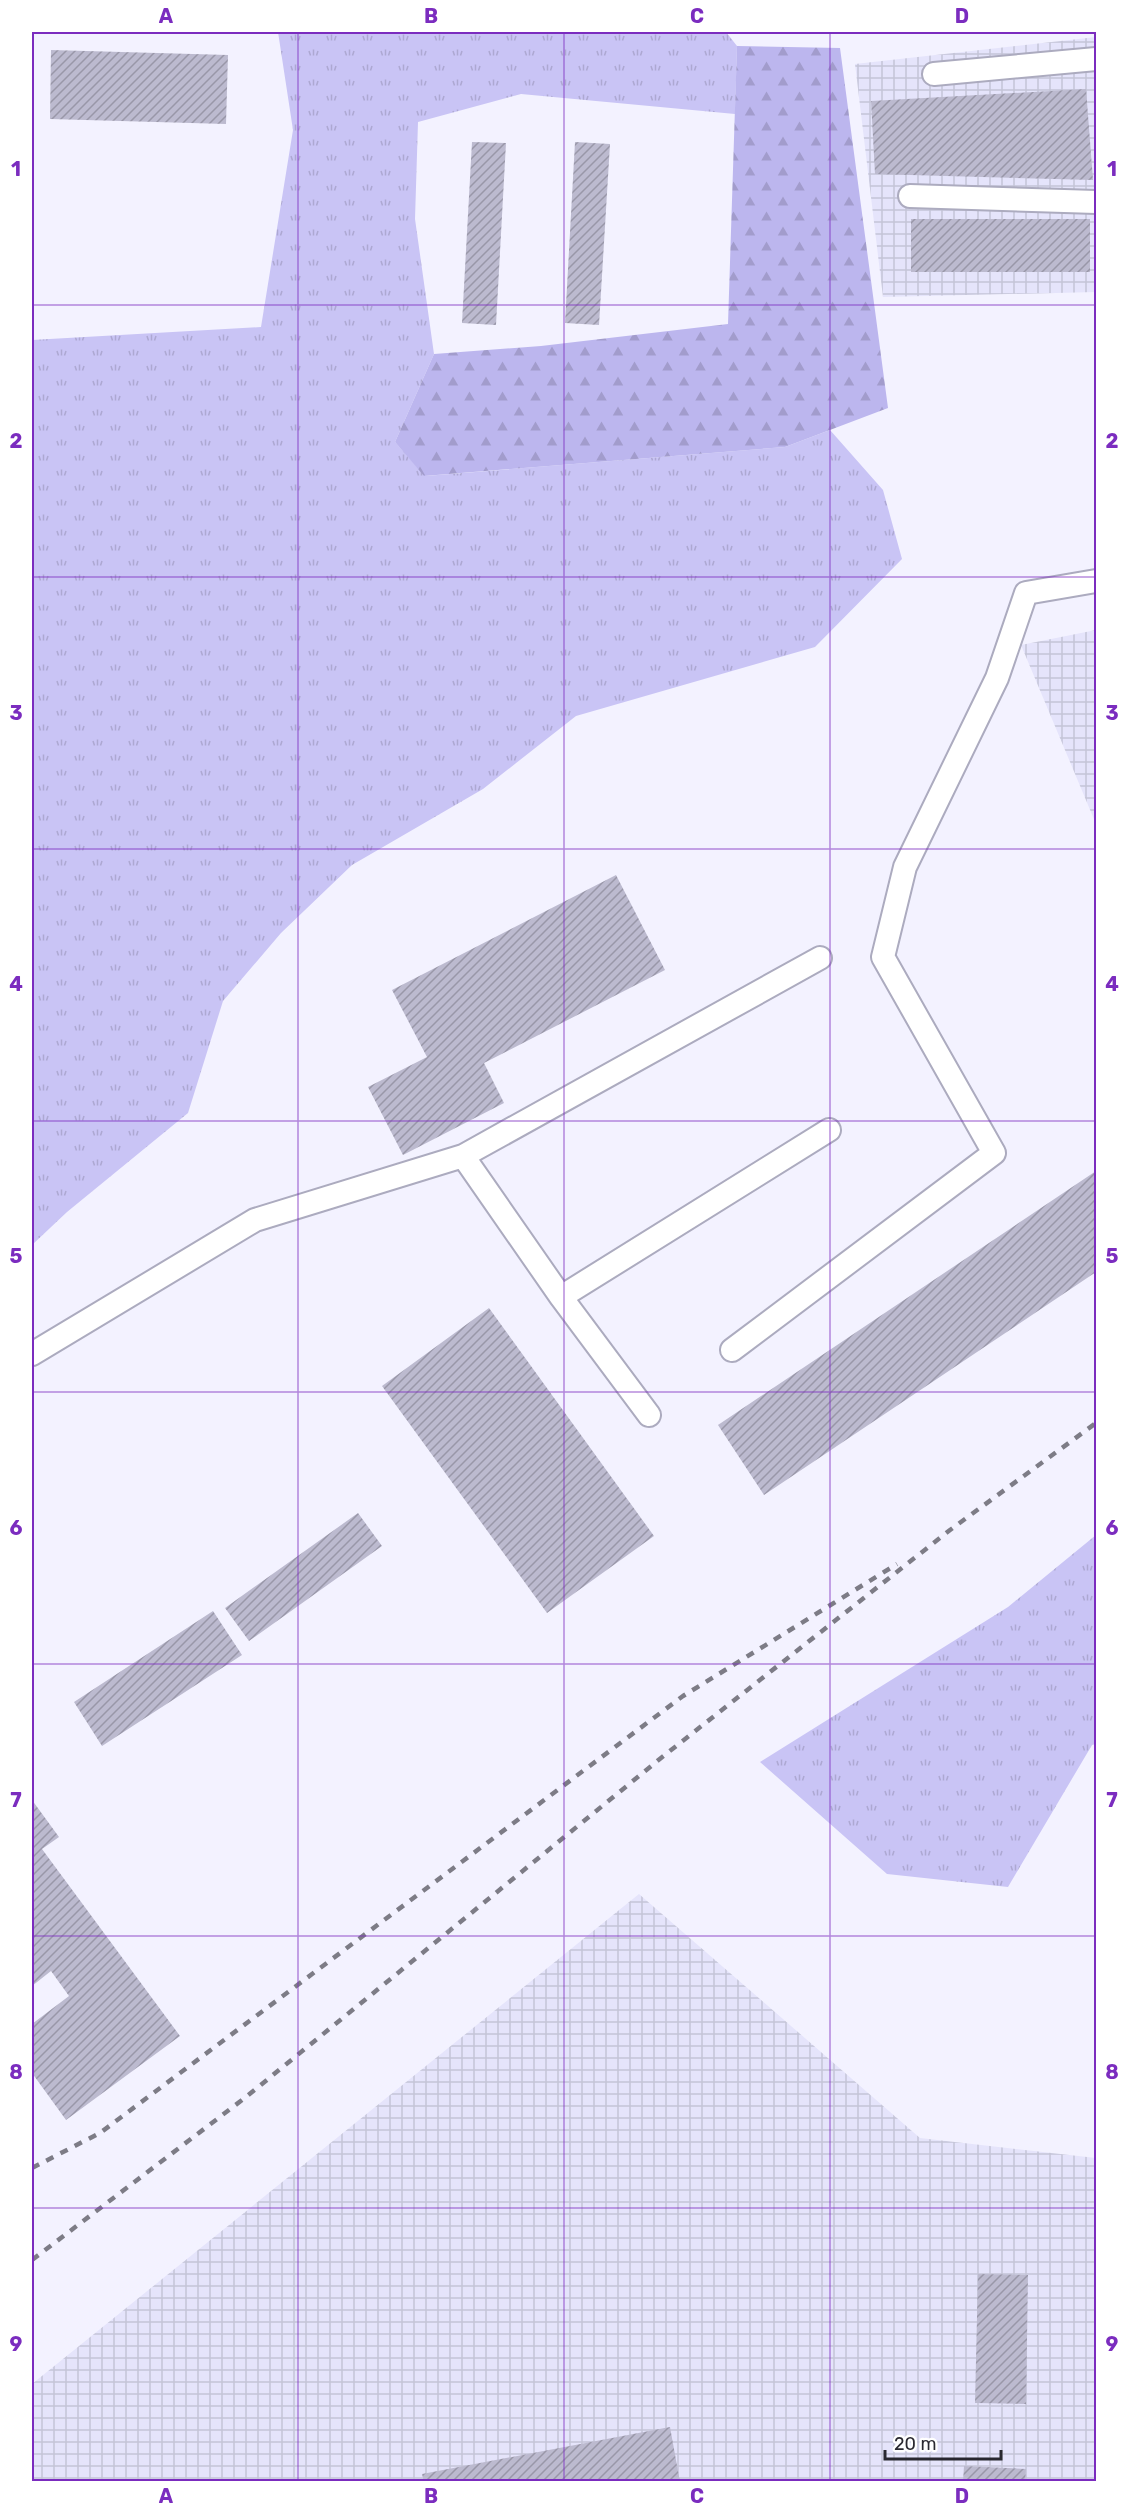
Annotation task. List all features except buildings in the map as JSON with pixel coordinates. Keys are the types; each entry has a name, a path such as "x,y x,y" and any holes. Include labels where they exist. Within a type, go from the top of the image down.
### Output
{"lane":[{"path":"934,74 1096,59"},
{"path":"910,196 1096,202"},
{"path":"732,1350 994,1153 883,957 905,867 997,678 1026,593 1096,581"},
{"path":"32,1354 255,1220 463,1156 820,958"},
{"path":"561,1297 829,1130"},
{"path":"463,1156 561,1297 649,1414"}],"shaded area":[{"path":"1096,37 1096,292 883,297 855,64"},
{"path":"1096,630 1096,824 1021,645"},
{"path":"639,1894 920,2138 1096,2158 1096,2481 32,2482 32,2384"}],"green space":[{"path":"278,32 726,32 737,46 735,114 521,94 418,122 415,219 434,354 395,442 425,476 785,447 830,430 883,490 902,559 815,647 576,716 483,789 352,865 281,933 223,1001 188,1113 67,1212 32,1245 32,340 261,327 293,130"},
{"path":"737,46 840,48 888,408 785,447 424,476 395,442 434,354 541,346 728,324"},
{"path":"1096,1535 1096,1744 1092,1745 1008,1887 887,1874 760,1762 1008,1607"}],"railway":[{"path":"32,2260 246,2097 661,1758 950,1530 1096,1423"},
{"path":"32,2168 100,2133 683,1696 897,1564"}]}
